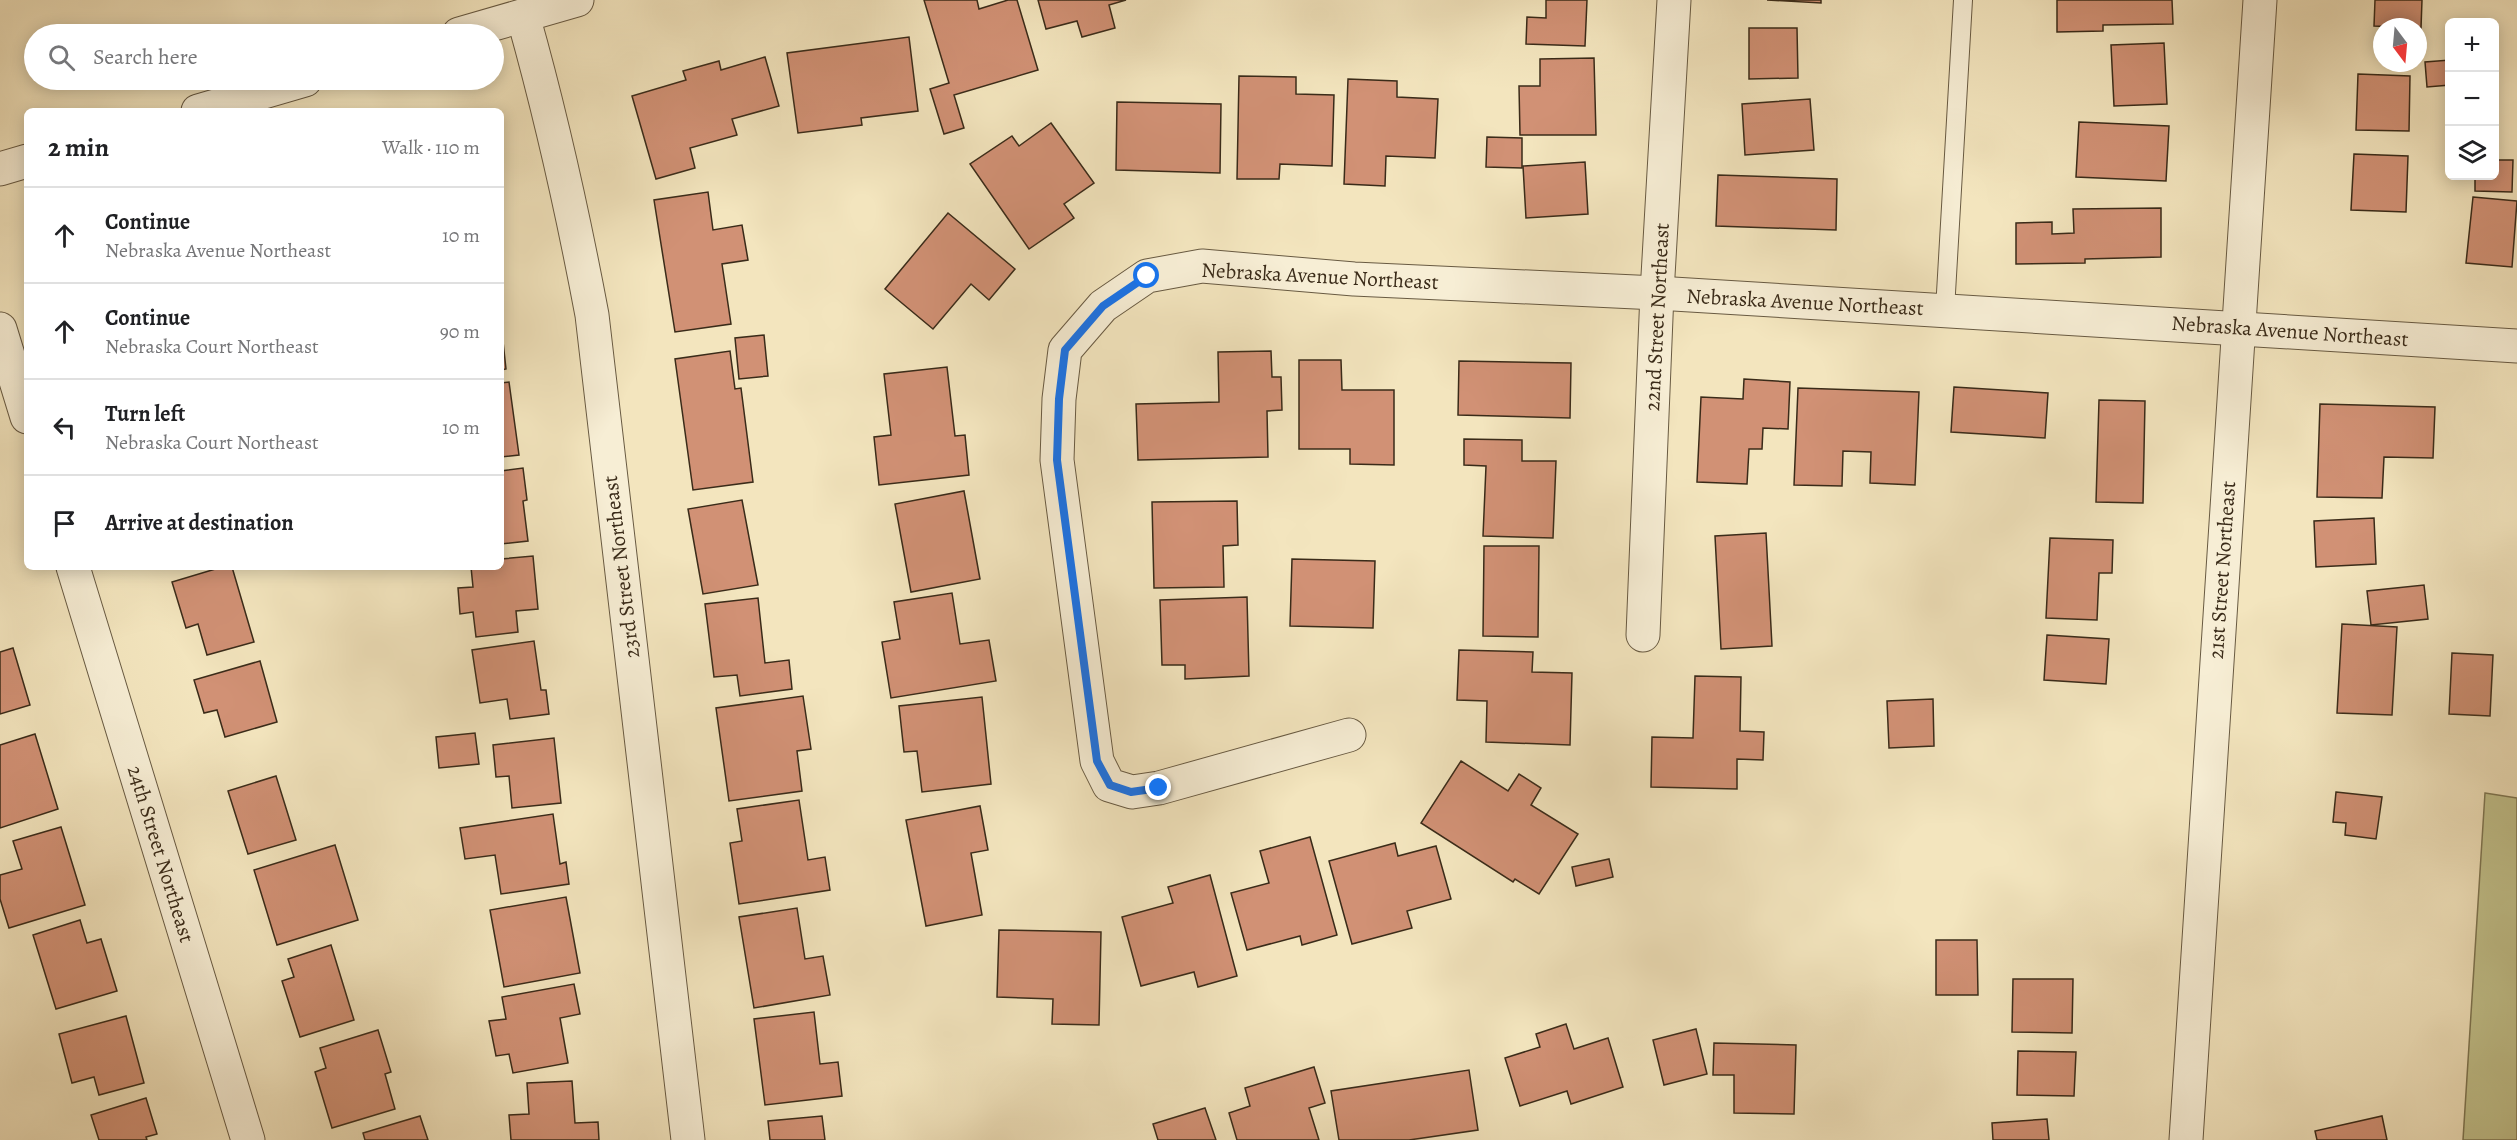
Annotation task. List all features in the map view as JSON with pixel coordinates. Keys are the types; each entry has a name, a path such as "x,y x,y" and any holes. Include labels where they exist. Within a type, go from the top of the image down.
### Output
{"street":[{"path":"482,24 520,8 577,0"},
{"name":"22nd Street Northeast","path":"1643,635 1657,293 1674,0"},
{"name":"21st Street Northeast","path":"2186,1140 2260,0"},
{"name":"23rd Street Northeast","path":"520,8 550,111 573,216 591,315 688,1140"},
{"path":"208,108 271,90"},
{"path":"0,169 24,162"},
{"name":"Nebraska Avenue Northeast","path":"1349,735 1159,788 1131,792 1110,785 1097,761 1090,726 1057,460 1059,399 1065,350 1103,306 1147,276 1202,266 1354,279 1657,293 2517,346"},
{"path":"0,329 24,407"},
{"name":"24th Street Northeast","path":"74,570 248,1140"}],"lane":[{"path":"1945,310 1963,0"}],"green space":[{"path":"2485,793 2517,798 2517,1140 2463,1140"}],"building":[{"path":"924,0 977,0 979,9 1008,0 1017,0 1038,70 954,95 964,128 944,134 930,89 949,83"},
{"path":"1038,0 1126,0 1109,5 1115,28 1082,37 1077,21 1046,29"},
{"path":"1546,0 1587,0 1585,46 1526,44 1527,17 1546,18"},
{"path":"1767,0 1821,0 1821,3"},
{"path":"2057,0 2172,0 2173,24 2103,25 2103,31 2057,32"},
{"path":"2375,0 2422,0 2421,18 2374,18"},
{"path":"1749,28 1797,28 1798,78 1749,79"},
{"path":"909,37 918,111 861,118 862,125 798,133 787,53"},
{"path":"2164,43 2167,104 2114,106 2111,45"},
{"path":"765,57 779,106 732,119 737,135 690,148 695,168 656,179 632,96 686,80 683,71 719,61 721,70"},
{"path":"1594,58 1596,135 1520,135 1519,86 1540,86 1540,59"},
{"path":"2445,60 2445,85 2427,87 2427,62"},
{"path":"2358,74 2410,76 2409,131 2356,130"},
{"path":"1239,76 1296,77 1296,94 1334,95 1332,166 1280,164 1279,179 1237,179"},
{"path":"1348,79 1397,81 1397,97 1438,99 1435,158 1386,156 1385,186 1344,184"},
{"path":"1810,99 1814,150 1745,155 1742,104"},
{"path":"1117,102 1221,104 1220,173 1116,170"},
{"path":"2079,122 2169,126 2166,181 2076,177"},
{"path":"1051,123 1094,183 1064,204 1074,218 1029,249 970,164 1012,136 1019,146"},
{"path":"1487,137 1522,138 1522,168 1486,167"},
{"path":"2354,154 2408,156 2406,212 2351,210"},
{"path":"2499,160 2513,160 2512,192 2475,191 2475,180 2499,180"},
{"path":"1585,162 1588,214 1526,218 1523,166"},
{"path":"1718,175 1837,179 1836,230 1716,226"},
{"path":"708,192 713,230 742,225 748,260 722,264 731,324 675,332 654,200"},
{"path":"2473,197 2517,201 2512,267 2466,263"},
{"path":"2161,208 2161,257 2085,259 2085,263 2016,264 2016,223 2052,222 2052,234 2074,233 2073,209"},
{"path":"948,213 1015,269 989,300 971,284 933,329 885,289"},
{"path":"764,335 768,376 739,379 735,338"},
{"path":"730,351 735,389 741,388 753,482 693,490 675,359"},
{"path":"1271,351 1272,377 1281,377 1282,410 1267,411 1268,457 1138,460 1136,404 1219,402 1218,352"},
{"path":"1299,360 1341,360 1342,390 1394,390 1394,465 1350,464 1350,449 1299,449"},
{"path":"1459,361 1571,363 1570,418 1458,415"},
{"path":"947,367 955,436 965,435 969,475 879,485 874,437 891,435 884,374"},
{"path":"1744,379 1790,382 1788,429 1763,428 1762,449 1749,449 1747,484 1697,482 1701,397 1743,399"},
{"path":"509,382 519,455 504,457 504,383"},
{"path":"1954,387 2048,393 2045,438 1951,432"},
{"path":"1798,388 1919,392 1915,485 1870,483 1871,452 1843,451 1842,486 1794,485"},
{"path":"2099,400 2145,401 2143,503 2096,502"},
{"path":"2320,404 2435,407 2433,458 2384,457 2382,498 2317,497"},
{"path":"1464,439 1522,440 1522,461 1556,461 1553,538 1483,536 1486,466 1464,465"},
{"path":"523,468 527,500 523,501 528,541 504,544 504,471"},
{"path":"964,491 980,579 911,592 895,504"},
{"path":"742,500 758,585 703,594 688,509"},
{"path":"1237,501 1238,545 1223,546 1224,587 1154,588 1152,502"},
{"path":"2374,518 2376,564 2316,567 2314,521"},
{"path":"1766,533 1772,646 1721,649 1715,536"},
{"path":"2050,538 2113,540 2112,573 2099,573 2097,620 2046,618"},
{"path":"1484,546 1539,546 1538,637 1483,636"},
{"path":"533,556 538,609 516,611 518,632 476,637 473,612 460,614 458,588 473,587 471,570 504,570 504,559"},
{"path":"1292,559 1375,561 1373,628 1290,626"},
{"path":"212,570 233,570 254,642 207,655 198,624 186,628 172,582"},
{"path":"2424,585 2428,619 2371,625 2367,591"},
{"path":"952,593 960,644 989,640 996,681 891,698 882,642 900,639 894,602"},
{"path":"1247,597 1249,676 1185,679 1185,665 1162,665 1160,600"},
{"path":"758,598 765,663 789,660 792,689 740,696 737,675 714,677 705,604"},
{"path":"2342,624 2397,627 2392,715 2337,713"},
{"path":"2047,635 2109,639 2106,684 2044,680"},
{"path":"534,641 541,690 546,690 549,714 510,719 507,699 480,703 472,650"},
{"path":"13,648 30,705 0,714 0,652"},
{"path":"1459,650 1533,652 1532,672 1572,673 1570,745 1486,742 1487,701 1457,700"},
{"path":"2452,653 2493,655 2490,716 2449,714"},
{"path":"260,661 277,722 225,737 217,710 204,713 194,680"},
{"path":"1695,676 1741,677 1740,731 1764,732 1763,760 1737,759 1737,789 1651,787 1652,737 1693,738"},
{"path":"803,696 811,749 797,751 802,791 729,801 716,708"},
{"path":"982,697 991,784 922,792 917,751 904,752 899,706"},
{"path":"1933,699 1934,746 1889,748 1887,701"},
{"path":"475,733 479,764 439,768 436,737"},
{"path":"35,734 58,809 0,828 0,745"},
{"path":"554,738 561,803 512,808 509,776 496,777 493,745"},
{"path":"1461,761 1508,791 1519,774 1541,788 1531,805 1578,834 1539,894 1515,879 1513,882 1421,823"},
{"path":"276,776 296,840 248,854 228,791"},
{"path":"2336,792 2382,797 2376,839 2345,835 2346,823 2333,822"},
{"path":"799,800 808,860 825,857 830,890 739,904 730,843 742,841 737,809"},
{"path":"980,806 988,850 971,853 982,915 926,926 906,820"},
{"path":"553,814 560,864 566,862 569,884 501,894 495,855 465,859 460,828"},
{"path":"61,827 85,905 9,928 0,899 0,875 22,869 13,841"},
{"path":"1310,837 1337,935 1302,945 1300,936 1247,950 1231,893 1269,883 1260,851"},
{"path":"1395,843 1398,856 1436,846 1451,899 1407,911 1412,928 1352,944 1329,861"},
{"path":"335,845 358,920 277,945 254,870"},
{"path":"1609,859 1613,877 1576,886 1572,867"},
{"path":"1210,875 1237,976 1198,987 1194,972 1141,986 1122,917 1173,903 1168,887"},
{"path":"566,897 580,973 504,987 490,910"},
{"path":"797,908 805,959 823,956 830,995 754,1008 739,917"},
{"path":"80,920 87,943 101,939 117,991 56,1009 33,935"},
{"path":"999,930 1101,932 1099,1025 1052,1024 1053,999 997,997"},
{"path":"1936,940 1977,940 1978,995 1936,995"},
{"path":"331,945 354,1020 300,1037 282,981 294,977 288,959"},
{"path":"2013,979 2073,979 2072,1033 2012,1032"},
{"path":"574,984 580,1014 560,1018 568,1063 513,1073 509,1054 496,1056 489,1021 506,1019 502,997"},
{"path":"814,1012 820,1064 838,1062 842,1096 765,1105 754,1019"},
{"path":"126,1016 144,1083 99,1095 94,1077 72,1083 59,1034"},
{"path":"1566,1024 1574,1049 1608,1038 1623,1087 1571,1104 1567,1091 1520,1106 1505,1058 1540,1047 1536,1034"},
{"path":"1696,1029 1707,1074 1664,1085 1653,1040"},
{"path":"378,1030 391,1072 385,1074 395,1109 332,1128 315,1072 326,1068 320,1048"},
{"path":"1714,1043 1796,1045 1794,1114 1734,1113 1734,1075 1713,1075"},
{"path":"2018,1051 2076,1052 2074,1096 2017,1095"},
{"path":"1314,1067 1325,1103 1309,1108 1319,1140 1237,1140 1229,1113 1250,1106 1245,1088"},
{"path":"1469,1070 1478,1130 1409,1140 1339,1140 1331,1091"},
{"path":"572,1081 575,1123 598,1122 599,1140 511,1140 509,1115 529,1114 527,1083"},
{"path":"146,1098 157,1134 146,1137 147,1140 99,1140 91,1115"},
{"path":"1205,1108 1216,1140 1158,1140 1153,1124"},
{"path":"420,1116 428,1140 365,1140 363,1133"},
{"path":"822,1116 825,1140 770,1140 768,1121"},
{"path":"2382,1116 2387,1140 2317,1140 2315,1131"},
{"path":"2047,1119 2049,1140 1993,1140 1992,1123"}],"route":[{"path":"1147,276 1103,306 1065,350 1059,399 1057,460 1090,726 1097,761 1110,785 1131,792 1159,788"}]}
